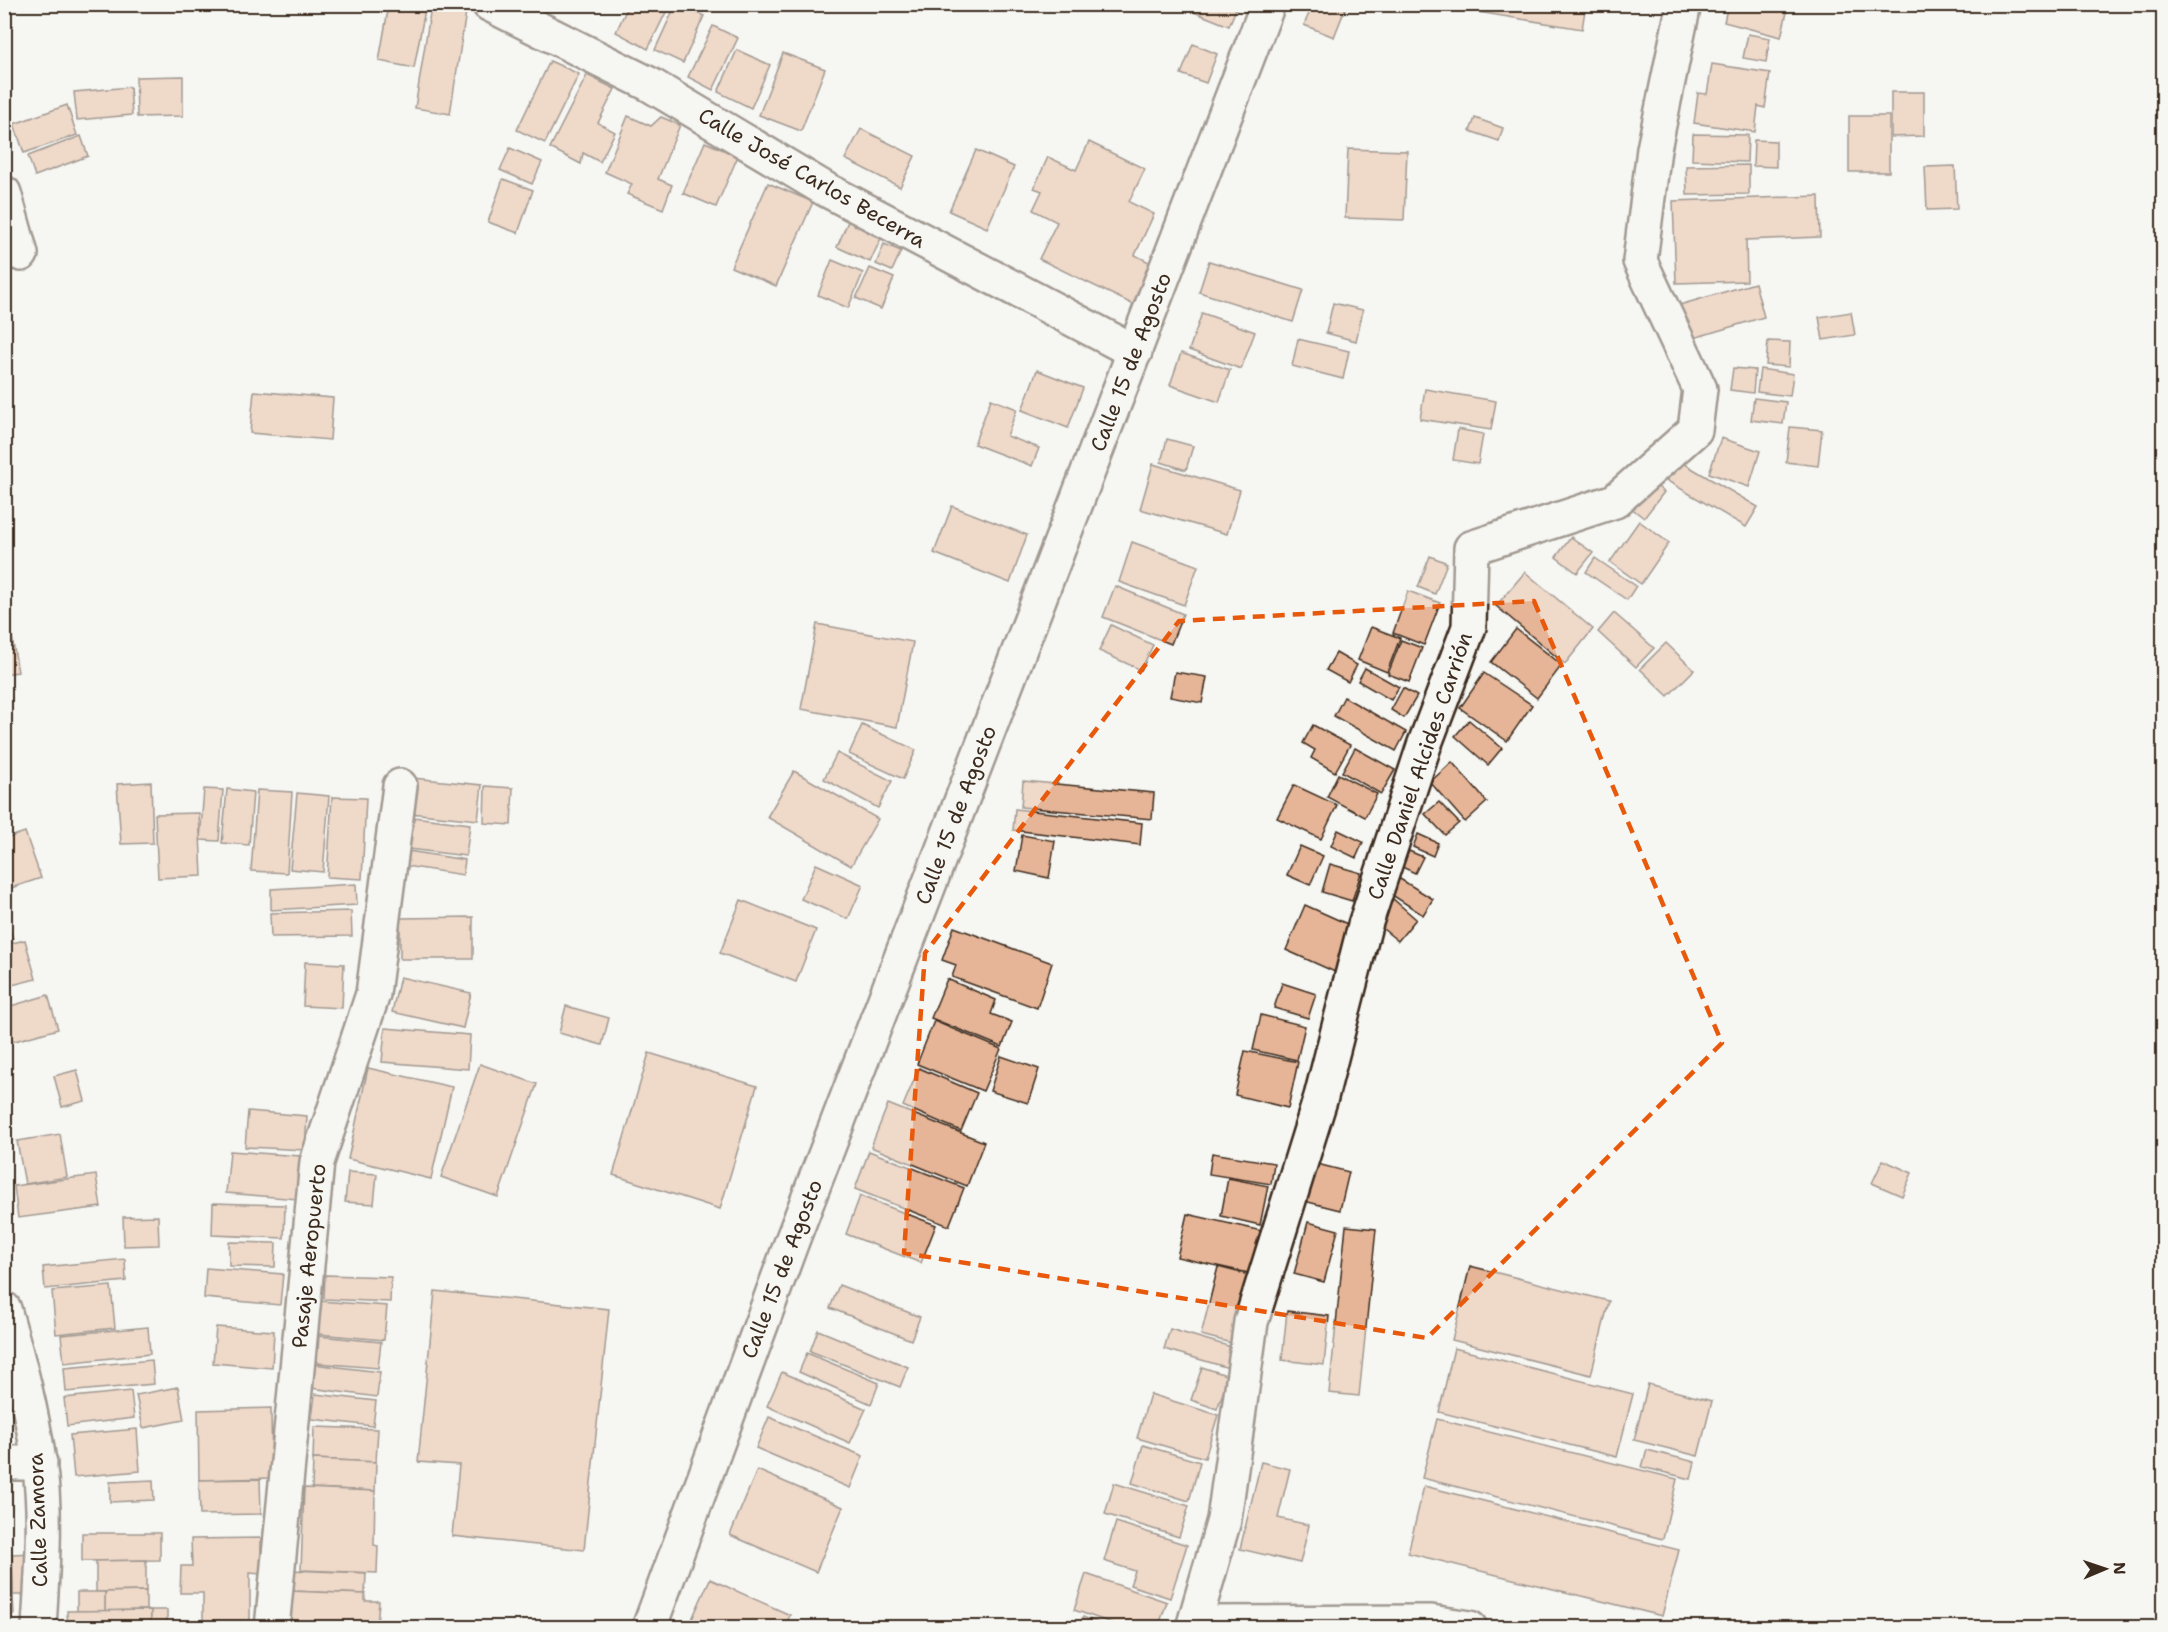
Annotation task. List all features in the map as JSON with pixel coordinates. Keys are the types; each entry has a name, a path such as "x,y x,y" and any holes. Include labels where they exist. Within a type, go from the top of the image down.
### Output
{"street":[{"name":"Calle José Carlos Becerra","path":"489,4 649,84 825,189 1135,352"},
{"name":"Calle 15 de Agosto","path":"649,1628 796,1230 1268,4"},
{"name":"Calle Daniel Alcides Carrión","path":"1194,1625 1224,1520 1251,1322 1321,1098 1365,925 1424,746 1469,627 1471,548 1615,501 1695,430 1700,389 1640,261 1654,148 1684,4"},
{"path":"4,194 21,254"},
{"name":"Pasaje Aeropuerto","path":"272,1628 318,1162 373,994 400,786"},
{"name":"Calle Zamora","path":"4,1309 26,1389 39,1463 43,1551 39,1628"},
{"path":"4,1463 39,1463"},
{"path":"1194,1625 1431,1622 1470,1628"}],"highlighted area":[{"path":"1534,601 1722,1043 1427,1338 904,1253 925,953 1179,621"}],"building":[{"path":"389,4 426,4 414,68 379,61"},
{"path":"629,4 670,4 648,49 616,32"},
{"path":"676,4 704,16 683,63 655,50"},
{"path":"1197,4 1238,4 1229,26 1194,12"},
{"path":"1313,4 1347,4 1334,37 1304,25"},
{"path":"1429,4 1586,4 1582,29"},
{"path":"1728,4 1789,4 1781,37 1724,22"},
{"path":"431,7 466,12 450,114 415,108"},
{"path":"713,26 738,38 713,90 688,77"},
{"path":"1748,34 1770,38 1766,62 1743,58"},
{"path":"1193,44 1217,54 1206,83 1181,74"},
{"path":"737,50 770,65 751,108 718,92"},
{"path":"783,53 825,69 801,131 759,115"},
{"path":"550,61 579,74 545,143 517,130"},
{"path":"1712,64 1770,73 1765,108 1758,106 1755,132 1694,123 1698,93 1707,94"},
{"path":"587,75 615,89 598,123 615,132 600,162 583,153 581,164 550,148"},
{"path":"183,76 183,116 137,117 136,77"},
{"path":"130,87 132,115 77,120 74,92"},
{"path":"1891,92 1924,92 1924,136 1891,137"},
{"path":"67,105 77,135 24,153 14,124"},
{"path":"628,116 651,126 661,117 680,125 658,179 672,185 663,209 627,194 632,184 605,172"},
{"path":"1849,116 1889,116 1889,172 1849,172"},
{"path":"1475,118 1503,128 1499,141 1470,131"},
{"path":"861,129 915,156 900,187 845,159"},
{"path":"1693,134 1748,135 1747,162 1692,160"},
{"path":"81,136 88,156 35,176 28,156"},
{"path":"1754,140 1776,141 1776,167 1753,166"},
{"path":"705,142 738,156 716,207 683,193"},
{"path":"1089,142 1145,169 1129,202 1154,214 1135,255 1153,264 1134,305 1039,259 1057,222 1033,210 1042,191 1034,188 1048,157 1076,170"},
{"path":"510,148 542,162 532,184 500,170"},
{"path":"1348,149 1407,151 1404,220 1345,218"},
{"path":"976,150 1014,167 987,228 949,211"},
{"path":"1749,165 1749,194 1687,195 1686,166"},
{"path":"1955,166 1957,209 1927,210 1925,167"},
{"path":"503,179 533,190 518,233 488,222"},
{"path":"768,183 813,202 776,286 731,267"},
{"path":"1819,196 1820,237 1746,240 1747,281 1676,283 1673,201"},
{"path":"849,219 883,234 870,262 837,247"},
{"path":"884,244 901,251 892,271 876,264"},
{"path":"832,260 863,273 848,308 818,295"},
{"path":"1209,261 1303,290 1293,322 1199,292"},
{"path":"870,268 894,278 881,309 856,298"},
{"path":"1755,283 1764,317 1687,340 1676,306"},
{"path":"1333,303 1363,310 1356,341 1326,333"},
{"path":"1851,312 1855,335 1823,340 1819,317"},
{"path":"1202,313 1255,332 1241,369 1189,350"},
{"path":"1298,339 1349,351 1343,379 1292,366"},
{"path":"1768,341 1790,342 1789,367 1766,365"},
{"path":"1181,353 1230,370 1219,402 1170,385"},
{"path":"1733,368 1755,370 1753,393 1730,390"},
{"path":"1760,369 1793,374 1790,396 1757,392"},
{"path":"1037,370 1083,388 1068,428 1022,410"},
{"path":"1425,389 1496,401 1491,430 1420,419"},
{"path":"254,391 333,398 330,440 250,433"},
{"path":"1754,398 1786,402 1783,424 1751,420"},
{"path":"991,399 1017,409 1007,436 1039,448 1032,466 974,444"},
{"path":"1790,427 1822,430 1818,466 1786,462"},
{"path":"1458,429 1483,434 1478,464 1453,460"},
{"path":"1721,438 1760,451 1749,487 1709,473"},
{"path":"1167,439 1193,446 1186,470 1161,462"},
{"path":"1671,456 1758,507 1746,527 1659,476"},
{"path":"1153,464 1240,490 1227,534 1140,509"},
{"path":"1647,478 1664,492 1644,518 1626,504"},
{"path":"952,506 1027,535 1010,583 934,553"},
{"path":"1639,521 1669,543 1641,584 1610,562"},
{"path":"1571,537 1593,553 1577,573 1556,557"},
{"path":"1132,542 1198,566 1184,605 1119,582"},
{"path":"1430,556 1447,563 1435,594 1418,587"},
{"path":"1595,558 1636,586 1627,600 1586,572"},
{"path":"1525,572 1593,629 1565,664 1496,606"},
{"path":"1115,586 1183,614 1171,644 1103,617"},
{"path":"1408,591 1440,603 1424,645 1393,633"},
{"path":"1614,613 1654,648 1636,667 1598,632"},
{"path":"817,624 913,642 897,727 801,709"},
{"path":"4,625 10,625 18,672 4,674"},
{"path":"1111,625 1153,645 1141,670 1099,651"},
{"path":"1371,627 1400,638 1387,672 1358,660"},
{"path":"1516,629 1562,665 1537,698 1491,662"},
{"path":"1401,640 1422,648 1409,682 1388,674"},
{"path":"1666,643 1694,670 1668,696 1640,669"},
{"path":"1336,653 1357,665 1348,682 1326,670"},
{"path":"1365,668 1399,687 1391,700 1358,681"},
{"path":"1175,672 1207,677 1202,703 1170,697"},
{"path":"1484,673 1532,705 1507,741 1460,708"},
{"path":"1403,688 1417,696 1404,718 1391,710"},
{"path":"1344,697 1406,732 1396,751 1334,716"},
{"path":"1469,720 1502,748 1488,765 1455,736"},
{"path":"862,725 916,750 903,779 849,754"},
{"path":"1313,725 1350,745 1335,772 1311,758 1315,750 1303,743"},
{"path":"1355,748 1395,770 1381,794 1342,772"},
{"path":"837,753 892,781 878,808 824,779"},
{"path":"1452,762 1487,802 1465,822 1430,782"},
{"path":"794,771 878,819 851,866 767,817"},
{"path":"1338,774 1377,794 1365,817 1327,797"},
{"path":"413,778 482,785 478,820 410,813"},
{"path":"1023,781 1154,793 1152,819 1021,807"},
{"path":"151,782 153,843 121,844 117,784"},
{"path":"1294,785 1337,805 1321,839 1277,818"},
{"path":"485,786 513,788 511,825 484,823"},
{"path":"204,789 223,790 219,841 200,840"},
{"path":"227,789 253,792 249,845 222,843"},
{"path":"257,790 292,792 287,873 251,871"},
{"path":"297,793 329,796 323,872 290,869"},
{"path":"332,797 366,798 362,879 327,877"},
{"path":"1439,802 1459,823 1445,835 1425,814"},
{"path":"1015,809 1142,823 1140,845 1013,830"},
{"path":"199,813 202,876 158,878 155,814"},
{"path":"413,817 470,824 466,856 409,849"},
{"path":"1338,830 1363,842 1356,858 1331,846"},
{"path":"25,832 41,878 8,889 4,879 4,839"},
{"path":"1418,834 1438,843 1433,856 1413,847"},
{"path":"1022,835 1055,841 1049,878 1016,871"},
{"path":"1300,846 1323,856 1310,885 1287,875"},
{"path":"408,851 465,860 463,875 405,866"},
{"path":"1409,851 1423,857 1415,873 1402,867"},
{"path":"816,864 863,885 848,919 801,899"},
{"path":"1330,864 1361,873 1352,901 1322,892"},
{"path":"1395,876 1433,899 1423,915 1386,891"},
{"path":"356,884 357,905 271,910 271,889"},
{"path":"1392,898 1416,919 1398,941 1373,921"},
{"path":"741,900 816,930 796,982 720,953"},
{"path":"1305,905 1354,927 1335,972 1286,950"},
{"path":"4,909 13,939 4,942"},
{"path":"351,911 352,936 271,937 270,913"},
{"path":"473,917 473,959 400,959 400,918"},
{"path":"954,927 1052,963 1037,1008 952,977 956,965 942,960"},
{"path":"25,940 36,979 4,987 4,945"},
{"path":"305,962 344,964 342,1008 303,1006"},
{"path":"400,977 471,993 463,1028 392,1012"},
{"path":"947,979 996,1000 991,1014 1012,1022 1002,1047 931,1018"},
{"path":"1282,983 1316,994 1308,1018 1274,1008"},
{"path":"48,995 58,1029 4,1044 4,1008"},
{"path":"566,1006 609,1018 602,1045 559,1033"},
{"path":"1261,1015 1305,1026 1297,1060 1253,1050"},
{"path":"934,1021 1001,1049 983,1091 917,1064"},
{"path":"385,1028 470,1035 468,1069 382,1062"},
{"path":"1245,1051 1298,1062 1288,1108 1235,1095"},
{"path":"649,1053 757,1086 720,1209 613,1175"},
{"path":"1001,1056 1039,1069 1028,1103 990,1091"},
{"path":"480,1064 537,1084 498,1197 441,1177"},
{"path":"368,1068 452,1087 431,1179 348,1159"},
{"path":"919,1068 977,1093 961,1131 903,1106"},
{"path":"77,1070 85,1101 62,1107 54,1076"},
{"path":"888,1104 984,1142 967,1186 871,1147"},
{"path":"248,1111 307,1116 305,1150 245,1147"},
{"path":"60,1134 67,1177 25,1184 17,1141"},
{"path":"230,1151 301,1156 298,1199 226,1193"},
{"path":"869,1151 964,1188 949,1226 855,1189"},
{"path":"1212,1153 1274,1163 1271,1184 1209,1174"},
{"path":"1883,1160 1912,1173 1902,1196 1872,1183"},
{"path":"1313,1163 1349,1172 1340,1210 1304,1201"},
{"path":"348,1172 377,1174 374,1204 345,1202"},
{"path":"96,1175 101,1207 18,1218 14,1186"},
{"path":"1228,1178 1268,1186 1260,1225 1221,1216"},
{"path":"860,1196 936,1225 921,1263 846,1234"},
{"path":"213,1203 285,1205 284,1238 212,1235"},
{"path":"1187,1214 1262,1231 1253,1274 1177,1257"},
{"path":"158,1216 159,1245 124,1246 123,1217"},
{"path":"1308,1222 1338,1230 1324,1282 1294,1274"},
{"path":"1346,1226 1376,1229 1359,1396 1329,1393"},
{"path":"229,1242 276,1243 275,1267 229,1266"},
{"path":"125,1259 126,1281 45,1289 43,1267"},
{"path":"1470,1266 1609,1301 1591,1375 1452,1340"},
{"path":"1218,1267 1253,1276 1235,1344 1201,1335"},
{"path":"206,1268 283,1274 280,1305 204,1298"},
{"path":"325,1275 391,1277 390,1302 324,1299"},
{"path":"839,1285 920,1317 911,1340 830,1308"},
{"path":"111,1286 115,1328 56,1334 52,1291"},
{"path":"435,1291 609,1309 584,1550 452,1536 459,1465 418,1462"},
{"path":"319,1301 387,1306 384,1340 317,1334"},
{"path":"1287,1311 1329,1316 1324,1365 1282,1360"},
{"path":"148,1327 150,1354 64,1363 61,1335"},
{"path":"216,1327 274,1331 272,1368 213,1363"},
{"path":"1170,1329 1235,1348 1229,1368 1164,1349"},
{"path":"818,1330 908,1367 900,1387 810,1351"},
{"path":"319,1336 381,1342 378,1368 317,1363"},
{"path":"1454,1348 1633,1394 1617,1457 1439,1412"},
{"path":"807,1353 879,1383 871,1404 799,1372"},
{"path":"152,1360 154,1384 66,1392 64,1368"},
{"path":"313,1364 380,1372 377,1397 311,1388"},
{"path":"1202,1367 1229,1376 1217,1409 1191,1400"},
{"path":"782,1372 866,1409 850,1443 767,1406"},
{"path":"1648,1384 1712,1401 1698,1456 1634,1440"},
{"path":"178,1387 184,1420 143,1428 136,1395"},
{"path":"131,1391 134,1418 67,1426 64,1398"},
{"path":"315,1394 376,1401 373,1426 312,1419"},
{"path":"1150,1394 1218,1415 1205,1458 1137,1438"},
{"path":"271,1408 272,1478 199,1480 198,1410"},
{"path":"769,1417 863,1456 850,1488 756,1448"},
{"path":"1437,1419 1677,1479 1663,1539 1422,1478"},
{"path":"314,1427 378,1429 376,1462 313,1459"},
{"path":"137,1429 140,1471 74,1477 70,1435"},
{"path":"1143,1445 1200,1462 1189,1501 1132,1483"},
{"path":"1647,1450 1695,1462 1691,1479 1642,1467"},
{"path":"313,1459 376,1462 375,1491 312,1488"},
{"path":"1261,1462 1290,1469 1278,1518 1309,1525 1300,1563 1240,1549"},
{"path":"757,1470 843,1507 816,1572 730,1535"},
{"path":"260,1479 261,1514 200,1515 199,1480"},
{"path":"153,1480 154,1500 110,1502 110,1482"},
{"path":"1114,1483 1189,1506 1179,1537 1105,1514"},
{"path":"1424,1486 1679,1550 1662,1616 1408,1553"},
{"path":"304,1488 375,1491 374,1545 378,1546 377,1573 301,1570"},
{"path":"1116,1522 1187,1545 1170,1598 1130,1585 1135,1571 1104,1561"},
{"path":"82,1533 160,1533 160,1560 82,1561"},
{"path":"261,1538 261,1574 250,1573 250,1622 203,1623 203,1593 180,1593 181,1566 192,1566 191,1539"},
{"path":"33,1553 34,1595 13,1595 12,1554"},
{"path":"4,1554 12,1554 13,1595 4,1596"},
{"path":"146,1560 146,1591 96,1592 96,1561"},
{"path":"290,1570 366,1573 365,1594 290,1591"},
{"path":"1086,1574 1167,1602 1158,1628 1126,1628 1074,1610"},
{"path":"710,1579 790,1615 785,1628 688,1628"},
{"path":"146,1591 146,1610 105,1611 105,1592"},
{"path":"290,1591 365,1594 365,1601 379,1601 377,1626 288,1628"},
{"path":"77,1592 105,1592 105,1611 77,1611"},
{"path":"13,1595 14,1614 4,1615 4,1596"},
{"path":"151,1610 151,1628 68,1628 67,1611"},
{"path":"151,1610 167,1610 167,1623 175,1622 175,1628 151,1628"},
{"path":"1083,1617 1111,1628 1078,1628"},
{"path":"175,1622 250,1622 250,1628 175,1628"}]}
